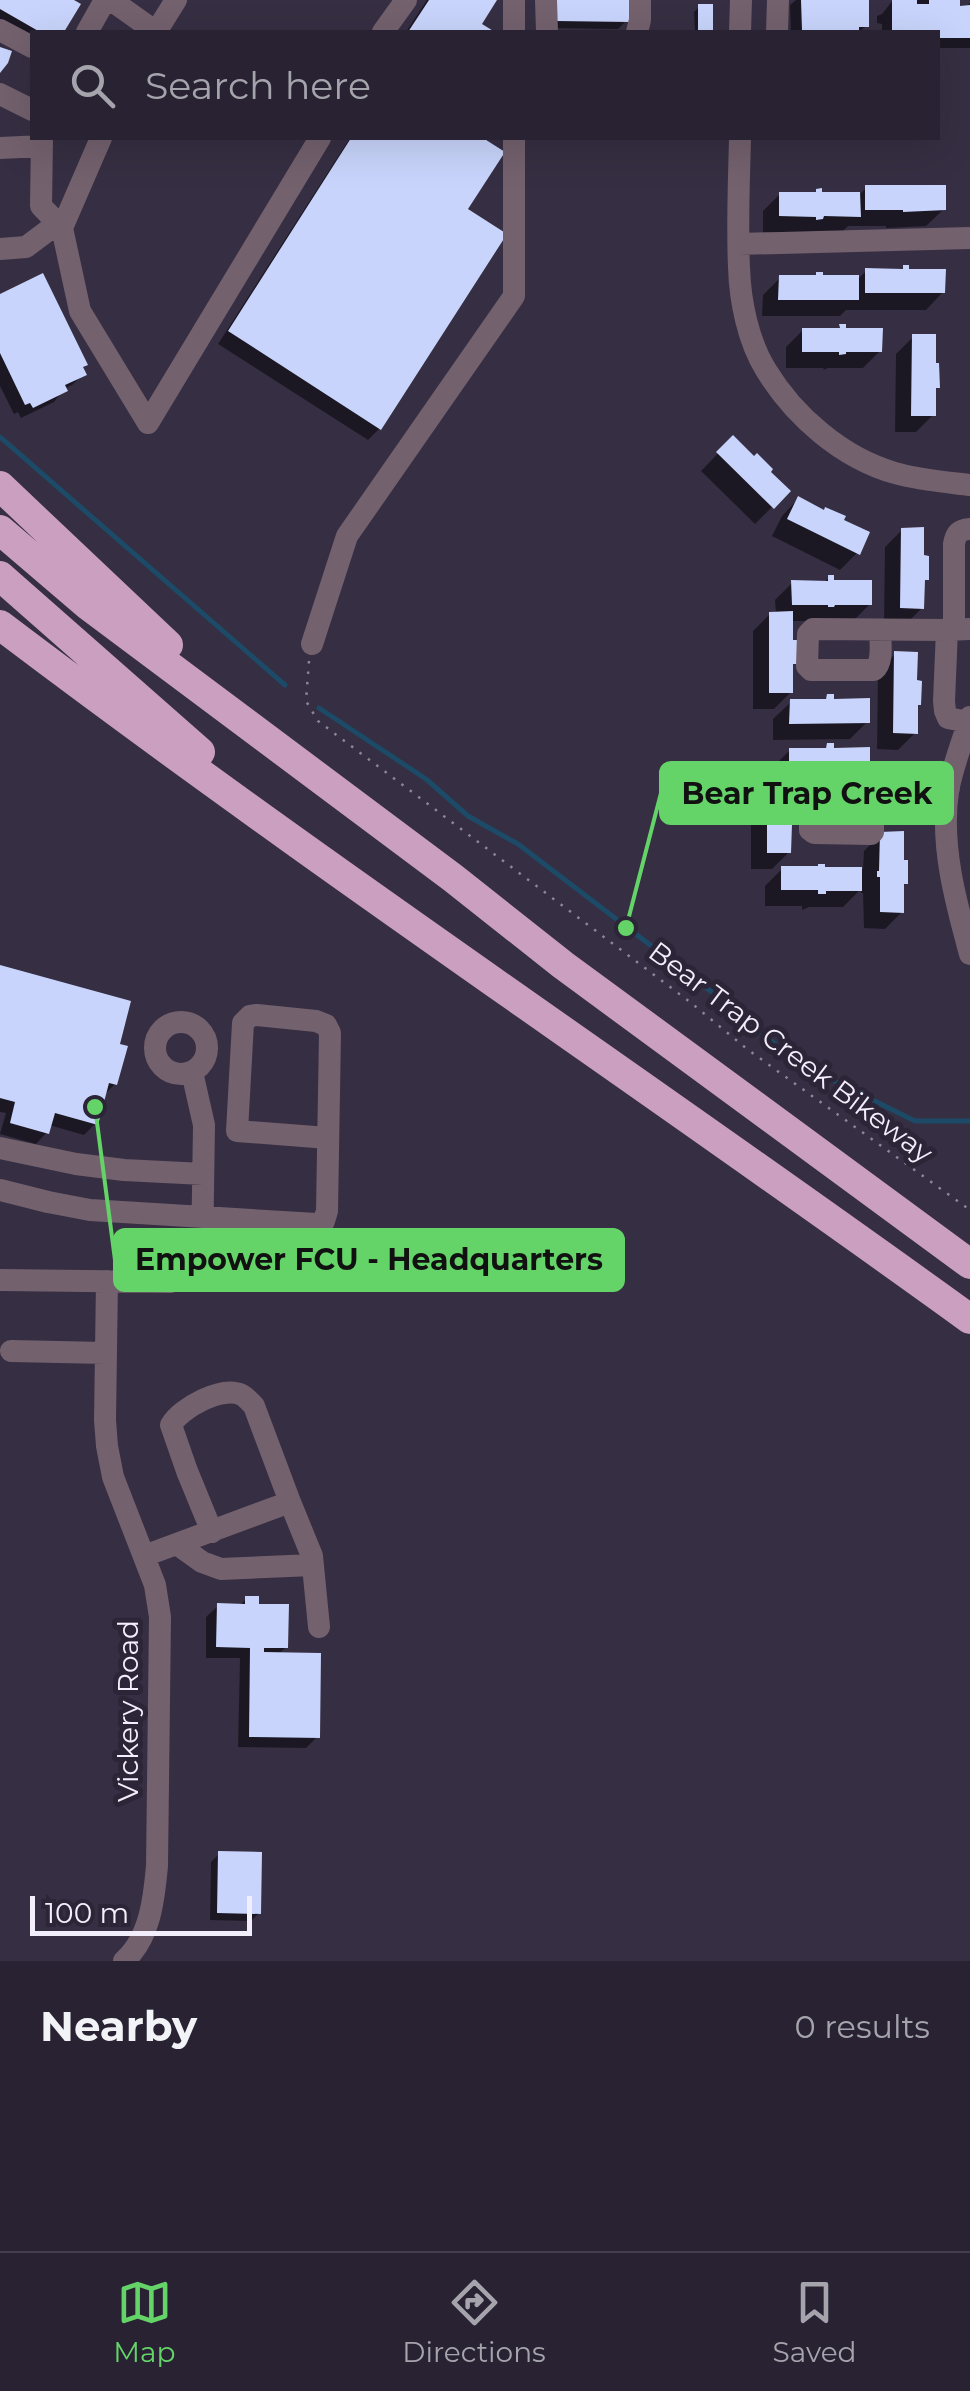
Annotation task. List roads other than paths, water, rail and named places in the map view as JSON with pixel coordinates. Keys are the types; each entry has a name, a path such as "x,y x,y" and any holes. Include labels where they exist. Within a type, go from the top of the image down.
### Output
{"highway":[{"path":"0,486 287,756"},
{"path":"0,530 89,606 563,965 970,1264"},
{"path":"0,576 328,866"},
{"path":"0,625 328,866 970,1319"}],"street":[{"path":"88,30 108,0 153,30"},
{"path":"157,30 176,0"},
{"path":"384,30 406,0"},
{"path":"514,0 514,30"},
{"path":"546,0 547,30"},
{"path":"638,30 640,0"},
{"path":"740,30 741,0"},
{"path":"777,30 778,0"},
{"path":"0,30 30,46"},
{"path":"0,94 30,109"},
{"path":"0,249 26,247 60,226 100,140"},
{"path":"0,148 42,142 40,206 60,226 80,311 148,423 319,140"},
{"path":"312,644 348,536 514,296 514,140"},
{"path":"740,140 739,269 744,311 766,370 790,403 821,434 860,459 894,473 970,485"},
{"path":"739,244 970,238"},
{"path":"970,529 956,535 954,544 957,630 944,711 948,718 969,725 949,788 946,812 961,868 970,954"},
{"path":"880,630 957,630"},
{"path":"873,798 908,800 949,788"},
{"path":"0,1190 90,1210 316,1224 324,1220 330,1034 326,1025 257,1015 243,1023 238,1131"},
{"path":"0,1280 170,1282 188,1278 197,1269 202,1256 204,1128 192,1072"},
{"path":"204,1128 328,1138"},
{"path":"0,1148 76,1164 203,1174"},
{"name":"Vickery Road","path":"107,1281 107,1446 113,1478 155,1585 160,1617 157,1866 153,1904 142,1936 124,1961"},
{"path":"10,1351 106,1353"},
{"path":"212,1532 171,1425 178,1414 212,1396 232,1392 244,1396 254,1406 312,1556 320,1627"},
{"path":"144,1556 290,1502"},
{"path":"177,1544 202,1562 221,1568 313,1565"}],"waterway":[{"path":"0,437 285,685"},
{"path":"319,708 426,779 468,816 518,844 798,1063 915,1121 970,1121"}],"place":[{"name":"Bear Trap Creek","path":"626,928"},
{"name":"Empower FCU - Headquarters","path":"95,1107"}]}
